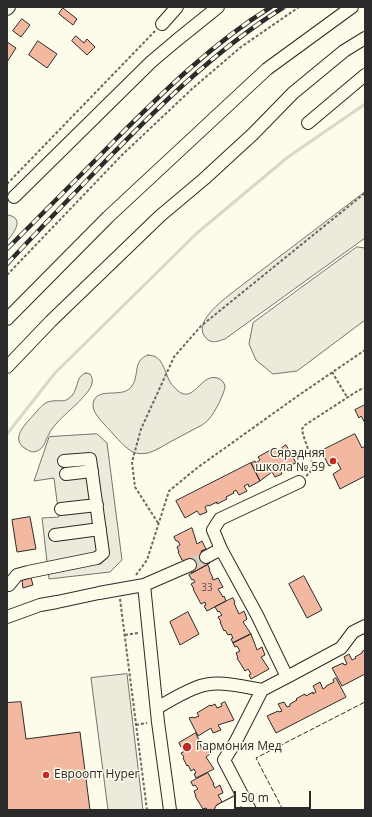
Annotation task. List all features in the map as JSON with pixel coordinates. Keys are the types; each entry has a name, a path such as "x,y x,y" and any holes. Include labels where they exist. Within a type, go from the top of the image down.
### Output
{"lane":[{"path":"162,24 177,7"},
{"path":"14,197 151,62 218,7"},
{"path":"7,319 108,217 267,69 352,7"},
{"path":"7,367 51,321 154,222 204,179 293,93 344,51 365,38"},
{"path":"308,123 365,75"},
{"path":"8,584 17,575 97,558 103,553 90,459 64,461"},
{"path":"66,474 92,471"},
{"path":"287,677 257,615 220,549 213,530 220,519 299,482"},
{"path":"61,509 97,505"},
{"path":"55,535 100,529"},
{"path":"206,557 220,549"},
{"path":"7,617 57,602 144,585 190,565"},
{"path":"144,585 156,708 170,810"},
{"path":"250,810 224,760 236,741 262,690 341,648 353,632 365,626"},
{"path":"156,708 196,687 215,684 233,685 262,690"},
{"path":"221,810 244,798"}],"path":[{"path":"7,275 122,155 193,88 241,47 299,7"},
{"path":"7,184 162,24"},
{"path":"158,523 135,487 132,462 141,429 174,357 201,326 365,193"},
{"path":"135,576 147,560 169,491 197,468 365,350"},
{"path":"332,372 348,397"},
{"path":"299,482 309,473 312,468 312,462 302,435 302,429 305,425 358,390 365,388"},
{"path":"120,598 147,810"},
{"path":"125,635 138,633"},
{"path":"136,725 147,723"}],"shaded area":[{"path":"365,192 365,238 225,339 213,342 207,339 203,333 202,326 216,306"},
{"path":"8,215 16,219 17,223 15,230 7,241 7,216"},
{"path":"357,247 365,248 365,320 297,371 273,374 256,360 249,344 253,323"},
{"path":"148,355 154,356 160,360 171,383 178,391 184,394 189,394 206,380 211,378 220,379 225,386 216,408 204,424 156,450 140,454 133,452 118,439 98,416 94,410 93,404 97,396 102,394 118,393 128,390 132,386 136,377 138,364"},
{"path":"86,373 90,374 92,378 90,388 87,393 54,426 40,450 33,452 27,450 21,445 19,440 19,434 22,429 45,404 65,400 72,396 80,377"},
{"path":"97,434 107,443 122,560 110,572 49,579 42,518 59,517 54,478 34,481 49,437"},
{"path":"127,674 143,810 108,810 91,678"}],"building":[{"path":"63,8 77,19 73,25 59,14"},
{"path":"22,19 30,25 21,37 13,31"},
{"path":"76,36 84,43 87,39 95,47 87,55 72,41"},
{"path":"38,41 57,54 47,68 29,55"},
{"path":"7,42 16,48 7,62"},
{"path":"365,405 365,423 361,416 359,418 355,410"},
{"path":"355,434 362,448 365,446 365,476 340,489 333,474 341,469 337,462 329,466 321,451"},
{"path":"286,445 296,463 280,469 282,474 275,477 272,472 260,481 251,463 255,461 256,463 260,460 258,457 272,449 276,448 278,452"},
{"path":"251,463 260,481 249,487 248,484 244,486 247,491 239,495 236,490 233,492 234,493 226,497 227,499 217,504 217,502 209,506 208,505 205,507 207,512 200,515 197,511 185,518 176,501"},
{"path":"30,517 36,549 17,552 12,520"},
{"path":"192,528 197,544 202,541 206,549 201,551 210,563 192,573 178,552 177,547 180,545 174,537"},
{"path":"208,565 213,580 218,578 223,587 218,589 226,601 207,611 204,606 206,605 205,602 201,604 193,589 191,584 195,582 189,575"},
{"path":"304,576 322,610 307,618 289,584"},
{"path":"31,578 33,585 23,588 22,580"},
{"path":"233,598 239,614 244,611 247,619 243,622 251,634 233,643 231,634 228,635 225,630 224,631 218,617 222,615 215,607"},
{"path":"188,612 199,634 180,645 170,622"},
{"path":"251,634 257,650 262,647 265,655 261,657 269,669 251,679 249,675 251,674 248,669 245,671 237,658 236,653 240,651 233,643"},
{"path":"365,650 365,674 342,686 332,668 343,663 344,665 347,664 344,657 349,654 352,660"},
{"path":"336,678 346,697 276,733 267,716 278,711 282,711 278,704 284,702 287,707 290,706 290,704 301,696 305,694 306,696 316,692 313,686 320,682 323,689 334,682 333,680"},
{"name":"Евроопт Hyper","path":"21,702 26,739 80,732 90,810 7,810 7,703"},
{"path":"225,702 234,720 218,725 221,730 213,733 211,728 198,736 189,718 199,716 197,713 210,705 215,704 217,708 222,706 221,704"},
{"path":"196,733 202,749 207,746 210,754 206,757 214,769 196,778 194,769 191,771 183,758 184,757 181,753 185,751 179,743"},
{"path":"208,773 215,788 220,785 223,793 218,795 225,807 220,810 203,809 195,796 194,791 198,789 195,785 193,786 191,782"}],"waterway":[{"path":"7,434 55,373 197,233 288,157 365,104"}],"tunnel":[{"path":"190,565 206,557"}],"railway":[{"path":"7,249 152,103 190,68 229,36 271,7"},
{"path":"7,264 160,106 232,44 284,7"}],"fence":[{"path":"283,810 256,758 365,702"}],"place":[{"name":"Сярэдняя школа № 59","path":"333,461"},
{"name":"Гармония Мед","path":"187,747"},
{"name":"Евроопт Hyper","path":"46,775"}]}
